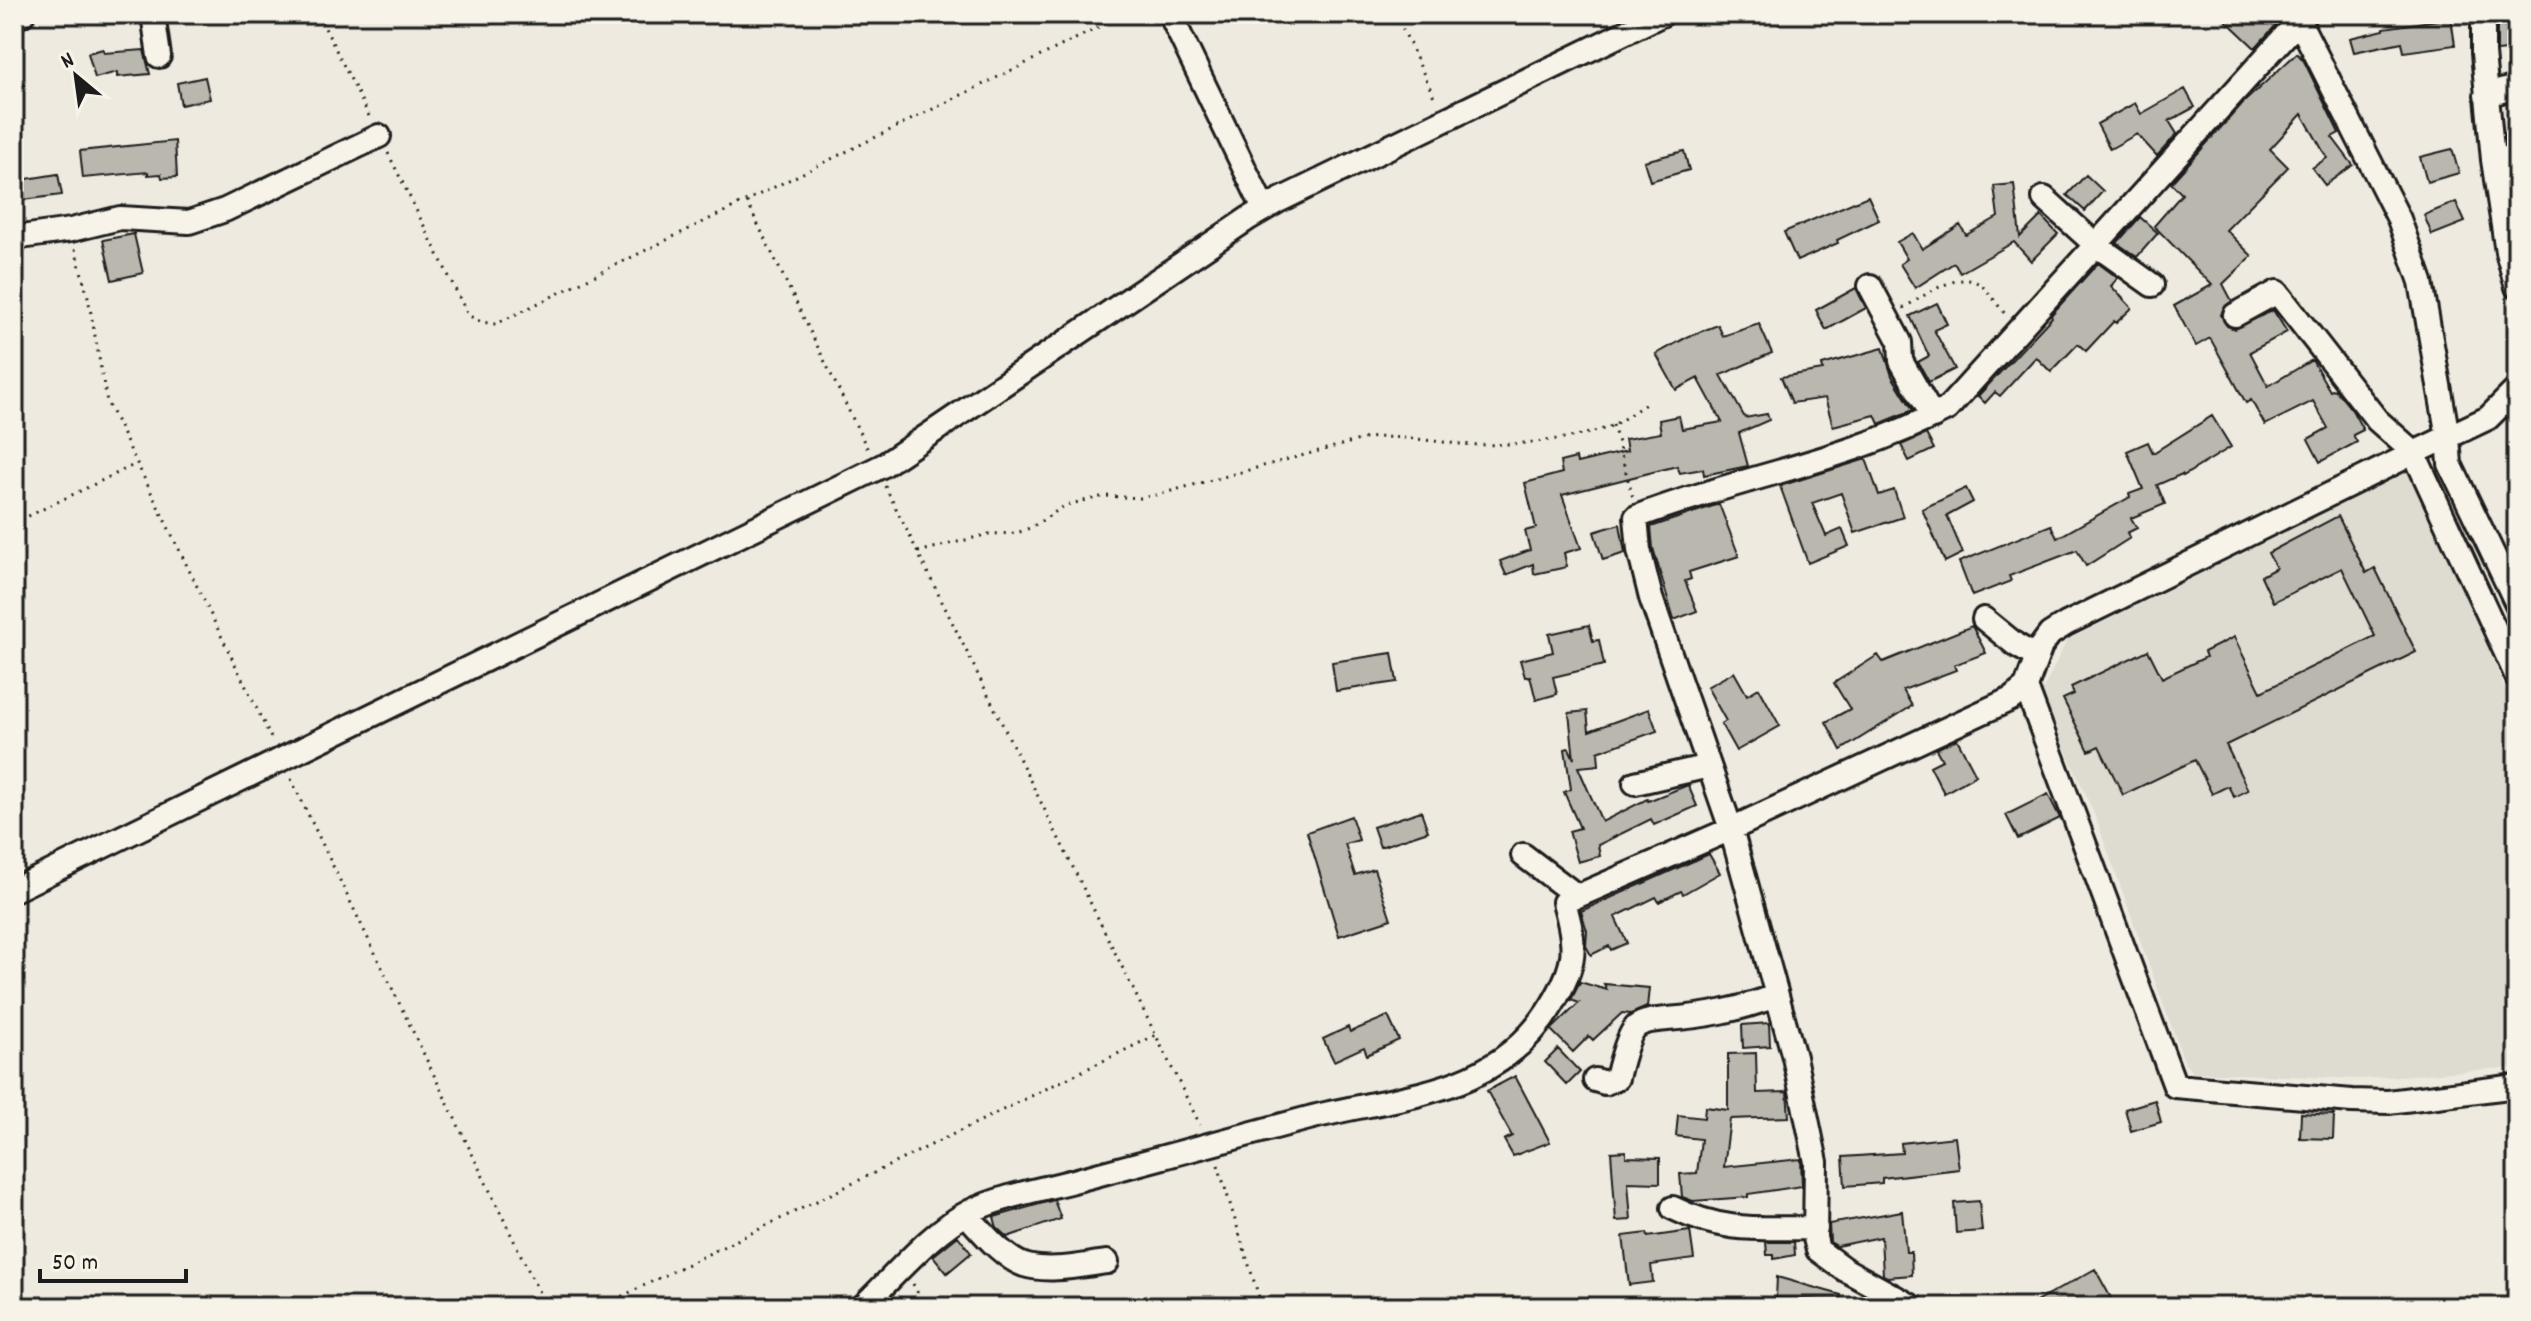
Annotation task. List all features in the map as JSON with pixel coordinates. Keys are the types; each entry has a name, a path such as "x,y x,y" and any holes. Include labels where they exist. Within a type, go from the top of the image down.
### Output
{"street":[{"path":"14,19 23,14"},
{"path":"153,14 159,56"},
{"path":"1170,14 1264,209"},
{"path":"14,890 877,469 1264,209 1663,14"},
{"path":"2483,14 2486,95 2493,160 2507,252 2517,287"},
{"path":"1913,1307 1818,1250 1816,1162 1797,1070 1731,829 1651,598 1639,550 1636,517 1830,457 1914,427 1947,409 2302,18 2399,219 2421,282 2450,464 2517,604"},
{"path":"2486,95 2517,87"},
{"path":"14,238 71,230 120,218 189,222 225,210 379,136"},
{"path":"2493,160 2517,156"},
{"path":"2044,198 2096,245 2152,285"},
{"path":"1870,286 1900,342 1901,361 1933,417"},
{"path":"2235,315 2277,292 2377,420 2414,453 2517,677"},
{"path":"862,1307 924,1247 966,1214 998,1202 1316,1116 1449,1088 1500,1061 1519,1048 1534,1031 1570,969 1573,935 1564,902 1731,829 2011,699 2026,687 2050,634 2066,624 2488,418 2517,389"},
{"path":"1984,619 2016,645 2037,657"},
{"path":"2026,687 2175,1086 2388,1102 2517,1086"},
{"path":"1635,783 1709,766"},
{"path":"1523,855 1577,896"},
{"path":"1595,1080 1605,1083 1617,1078 1630,1037 1641,1024 1711,1016 1776,996"},
{"path":"1673,1208 1712,1225 1816,1228"},
{"path":"966,1214 1024,1265 1047,1268 1107,1262"}],"path":[{"path":"318,14 468,315 481,322 496,324 1126,14"},
{"path":"1396,14 1445,120"},
{"path":"747,202 1210,1144 1262,1307"},
{"path":"1886,317 1951,282 1975,282 1983,287 2018,331"},
{"path":"918,552 989,534 1017,533 1066,505 1105,496 1150,496 1367,438 1385,436 1496,445 1550,439 1597,431 1613,425 1646,404"},
{"path":"1613,425 1638,517"},
{"path":"14,523 136,464"},
{"path":"600,1307 1156,1035"},
{"path":"904,1267 925,1307"}],"shaded area":[{"path":"2412,470 2517,717 2517,1067 2360,1079 2193,1072 2185,1064 2095,816 2041,694 2067,640"}],"building":[{"path":"2219,14 2268,14 2278,23 2255,48"},
{"path":"2451,18 2455,45 2404,52 2402,42 2354,52 2350,38 2384,28"},
{"path":"2497,25 2517,26 2517,49 2497,51"},
{"path":"103,49 104,53 144,50 150,74 117,77 117,72 95,78 88,53"},
{"path":"2297,53 2304,61 2339,133 2332,137 2353,165 2325,185 2312,168 2327,158 2302,114 2270,149 2288,167 2226,230 2252,256 2223,284 2232,301 2224,307 2221,315 2227,326 2235,329 2273,310 2287,332 2250,352 2268,386 2312,360 2330,391 2335,389 2352,410 2363,430 2353,435 2357,442 2320,462 2308,439 2328,428 2313,401 2265,425 2251,400 2246,403 2210,338 2196,346 2174,306 2212,285 2154,226 2182,194 2171,183 2243,103"},
{"path":"205,77 210,99 181,105 177,83"},
{"path":"2185,89 2195,107 2169,121 2177,134 2157,156 2137,134 2110,149 2097,124 2135,103 2141,114"},
{"path":"175,141 177,177 162,178 161,174 148,175 148,172 83,178 80,151"},
{"path":"2452,149 2459,173 2427,182 2420,157"},
{"path":"1684,151 1689,170 1650,181 1644,161"},
{"path":"58,174 62,195 14,201 14,181"},
{"path":"2086,175 2103,191 2085,211 2067,195"},
{"path":"2014,184 2020,237 2041,216 2058,234 2031,261 2014,242 1960,273 1954,263 1915,288 1900,264 1907,259 1897,242 1913,233 1922,249 1960,225 1966,235 1998,217 1994,186"},
{"path":"1868,196 1879,220 1797,261 1784,232"},
{"path":"2456,202 2465,222 2432,235 2424,215"},
{"path":"2140,217 2158,233 2137,257 2117,243"},
{"path":"134,234 143,273 112,280 103,240"},
{"path":"2098,263 2118,278 2111,286 2132,308 2116,323 2114,321 2086,351 2078,344 2051,372 2036,357 2000,396 1995,392 1985,403 1978,396"},
{"path":"1856,288 1866,308 1826,330 1816,310"},
{"path":"1937,303 1947,324 1934,330 1955,369 1929,382 1918,362 1929,356 1910,316"},
{"path":"1759,324 1772,353 1721,375 1745,418 1767,414 1769,420 1739,433 1748,466 1704,475 1703,469 1680,473 1677,466 1562,495 1581,548 1564,553 1567,567 1534,574 1533,564 1506,575 1500,561 1530,550 1525,531 1536,528 1525,483 1562,473 1560,462 1576,458 1577,463 1627,451 1625,439 1661,433 1659,420 1679,416 1682,429 1722,422 1698,378 1676,390 1656,354 1718,325 1723,336"},
{"path":"1883,348 1892,376 1913,410 1879,424 1875,415 1833,426 1825,398 1792,403 1781,377 1823,370 1822,365"},
{"path":"2212,416 2231,447 2183,476 2157,485 2165,504 2131,518 2137,528 2127,533 2130,538 2086,566 2077,550 2009,576 2011,581 1972,596 1959,562 2051,525 2057,538 2130,497 2129,494 2143,489 2127,451 2148,442 2153,453"},
{"path":"1926,434 1934,449 1909,461 1901,445"},
{"path":"1866,459 1879,495 1894,490 1903,517 1855,533 1841,493 1812,503 1826,536 1842,529 1849,546 1808,563 1780,486"},
{"path":"1966,488 1973,502 1947,516 1963,553 1945,562 1922,509"},
{"path":"1719,504 1739,556 1689,572 1691,579 1685,581 1697,611 1674,620 1653,548 1651,527"},
{"path":"2338,516 2366,573 2375,568 2416,652 2226,745 2248,790 2234,797 2228,786 2212,794 2195,760 2123,795 2099,746 2089,751 2063,699 2074,694 2071,687 2148,650 2162,678 2206,657 2204,652 2234,637 2261,692 2375,636 2342,568 2273,602 2261,576 2276,568 2268,553"},
{"path":"1620,524 1625,553 1603,560 1594,532"},
{"path":"1589,625 1593,641 1599,640 1604,665 1553,677 1557,694 1536,700 1530,676 1525,677 1520,660 1553,652 1549,634"},
{"path":"1972,626 1986,653 1954,665 1956,670 1903,690 1912,706 1841,750 1826,722 1850,709 1834,683 1878,655 1883,662"},
{"path":"1392,653 1397,682 1336,691 1332,662"},
{"path":"1734,672 1747,695 1759,688 1780,726 1736,751 1721,724 1726,721 1707,687"},
{"path":"1649,709 1657,731 1598,752 1599,765 1578,767 1602,822 1647,799 1688,785 1697,806 1654,825 1651,819 1598,845 1600,856 1578,862 1569,831 1580,828 1564,792 1571,789 1565,749 1569,748 1574,759 1569,713 1587,711 1589,731"},
{"path":"1957,739 1976,775 1944,793 1930,766 1942,760 1936,749"},
{"path":"2048,794 2060,818 2018,839 2006,815"},
{"path":"1421,811 1428,831 1380,847 1373,827"},
{"path":"1351,816 1359,840 1345,844 1355,875 1374,869 1391,919 1339,936 1307,832"},
{"path":"1709,854 1720,873 1683,894 1681,891 1659,902 1656,897 1615,917 1627,943 1611,950 1609,946 1591,955 1586,946 1587,931 1581,911"},
{"path":"1580,982 1607,990 1604,984 1649,988 1647,1007 1631,1014 1622,1013 1593,1040 1589,1036 1573,1052 1551,1030 1579,1003 1571,1000"},
{"path":"1388,1016 1399,1040 1367,1055 1364,1047 1334,1061 1323,1039 1348,1027 1350,1032"},
{"path":"1769,1023 1770,1046 1743,1048 1742,1025"},
{"path":"1558,1049 1580,1072 1567,1085 1545,1062"},
{"path":"1756,1053 1757,1093 1787,1092 1789,1117 1730,1119 1724,1167 1801,1159 1802,1186 1748,1194 1748,1197 1693,1201 1682,1197 1680,1174 1697,1173 1701,1139 1676,1136 1678,1115 1704,1118 1705,1107 1728,1110 1728,1054"},
{"path":"1515,1076 1550,1142 1513,1156 1504,1140 1512,1136 1487,1091"},
{"path":"2155,1100 2161,1122 2131,1131 2125,1109"},
{"path":"2301,1113 2334,1115 2333,1139 2300,1138"},
{"path":"1955,1137 1959,1169 1882,1178 1882,1183 1845,1186 1843,1157 1902,1153 1901,1143"},
{"path":"1626,1151 1626,1157 1660,1158 1660,1183 1628,1182 1631,1220 1616,1221 1611,1152"},
{"path":"1054,1200 1061,1219 1007,1237 997,1228 994,1217"},
{"path":"1979,1201 1982,1231 1956,1233 1954,1203"},
{"path":"1902,1211 1906,1252 1911,1252 1912,1275 1883,1275 1881,1237 1837,1246 1830,1242 1829,1224"},
{"path":"1690,1231 1694,1259 1651,1265 1653,1282 1629,1285 1623,1236 1647,1233 1648,1237"},
{"path":"958,1236 971,1253 947,1273 933,1256"},
{"path":"1766,1242 1794,1242 1795,1255 1774,1259 1774,1255 1767,1255"},
{"path":"2095,1269 2111,1298 2094,1307 2027,1307"},
{"path":"1777,1277 1841,1295 1840,1301 1776,1298"}]}
